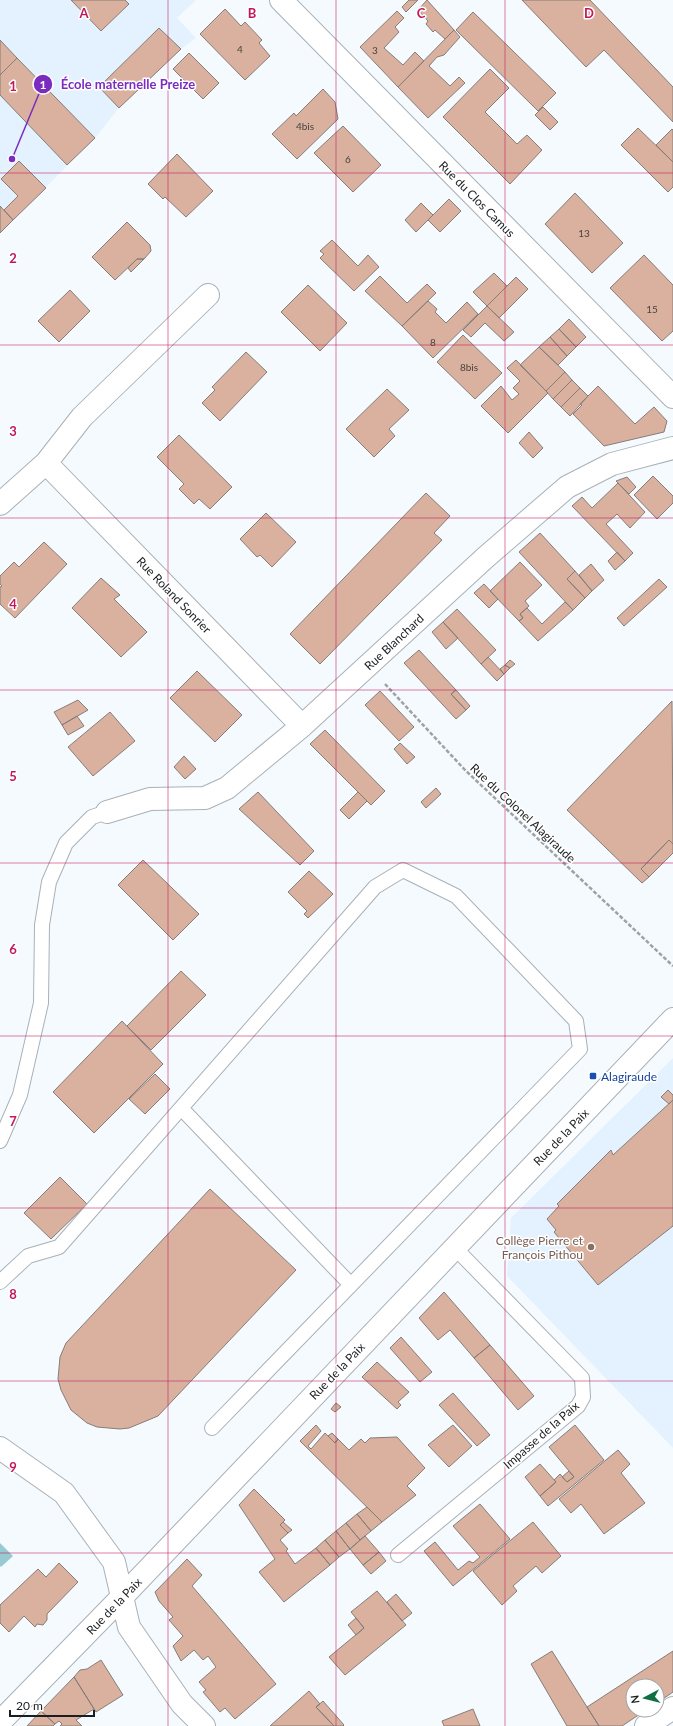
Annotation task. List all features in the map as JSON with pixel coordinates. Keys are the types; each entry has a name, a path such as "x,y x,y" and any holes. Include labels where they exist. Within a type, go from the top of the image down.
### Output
{"street":[{"name":"Rue du Clos Camus","path":"281,0 673,397"},
{"path":"0,504 46,463 82,418 208,295"},
{"name":"Rue Blanchard","path":"107,812 150,799 205,798 228,788 302,726 486,557 567,487 612,464 673,448"},
{"name":"Rue Roland Sonrier","path":"46,463 302,726"},
{"name":"Rue de la Paix","path":"0,1722 122,1597 673,1019"},
{"path":"0,1448 64,1493 114,1562 129,1627 182,1704 204,1726"},
{"path":"646,1726 673,1708"}],"lane":[{"path":"0,1141 20,1095 41,1003 42,925 49,882 66,843 92,817 107,812"},
{"path":"0,1282 28,1256 58,1247 375,887 403,870 456,896 576,1021 580,1049 212,1428"},
{"path":"181,1108 351,1285"},
{"name":"Impasse de la Paix","path":"398,1555 578,1406 583,1397 582,1378 455,1248"}],"path":[{"name":"Rue du Colonel Alagiraude","path":"369,666 465,770 673,966"}],"shaded area":[{"path":"0,0 196,0 177,18 196,38 181,49 119,108 95,138 0,233"},
{"name":"Collège Pierre et François Pithou","path":"673,1058 673,1448 507,1276 511,1218"}],"water":[{"path":"0,1543 13,1556 1,1567 0,1566"}],"building":[{"path":"71,0 125,0 129,4 101,31"},
{"path":"409,0 418,0 406,12 402,7"},
{"path":"427,0 454,30 445,39 435,30 433,32 426,24 428,21 418,10"},
{"path":"522,0 590,0 673,87 673,122 604,50 586,67"},
{"path":"225,9 241,26 245,22 262,40 259,43 270,56 245,80 200,34"},
{"path":"397,11 404,18 395,27 399,32 384,48 403,65 415,52 424,61 398,87 360,47"},
{"path":"473,12 556,93 538,111 456,30"},
{"path":"159,28 181,49 119,108 99,87"},
{"path":"454,30 460,37 444,55 437,57 429,66 450,86 459,77 465,83 428,118 398,87"},
{"path":"0,40 17,58 0,75"},
{"path":"189,53 219,83 203,99 173,69"},
{"path":"17,58 95,138 67,165 0,95 0,75"},
{"path":"490,69 509,88 485,112 517,144 527,135 542,150 510,184 443,117"},
{"path":"323,89 335,102 338,119 297,159 272,134 294,113 296,116"},
{"path":"543,107 558,122 550,130 535,115"},
{"path":"343,126 381,165 353,192 314,153"},
{"path":"638,128 673,162 673,187 668,192 621,145"},
{"path":"672,129 673,130 673,162 656,145"},
{"path":"177,154 213,191 186,217 165,197 163,199 148,184"},
{"path":"19,161 46,188 13,220 4,210 18,196 1,179"},
{"path":"575,193 623,243 592,273 545,224"},
{"path":"449,199 461,211 440,232 428,220"},
{"path":"421,203 433,215 416,232 405,220"},
{"path":"0,206 13,220 0,233"},
{"path":"127,222 150,245 151,251 144,259 137,259 115,280 92,257"},
{"path":"332,240 358,266 368,255 379,267 354,291 320,258 324,254 320,251"},
{"path":"644,255 673,285 673,331 662,341 610,288"},
{"path":"137,259 144,259 131,272 128,268"},
{"path":"494,273 507,286 487,306 473,292"},
{"path":"380,276 407,303 427,284 436,293 402,326 365,291"},
{"path":"516,277 528,289 499,318 487,306"},
{"path":"308,285 347,323 320,351 281,312"},
{"path":"70,290 90,311 59,342 38,321"},
{"path":"428,301 437,309 435,312 446,323 467,302 478,314 433,358 402,326"},
{"path":"487,306 514,332 504,341 485,323 471,337 463,330"},
{"path":"569,319 586,337 576,347 559,329"},
{"path":"559,329 576,347 567,356 550,337"},
{"path":"463,335 502,373 475,399 437,362"},
{"path":"550,337 567,356 558,365 539,347"},
{"path":"539,347 565,372 546,391 520,365"},
{"path":"246,352 267,372 220,421 202,403 215,390 212,387"},
{"path":"516,360 548,393 508,433 481,406 501,386 512,400 519,394 513,388 520,381 507,368"},
{"path":"565,372 572,380 553,399 546,391"},
{"path":"572,380 580,388 561,407 553,399"},
{"path":"598,386 635,424 654,407 667,421 664,432 604,446 573,414 582,405 580,404"},
{"path":"580,388 588,396 570,416 561,407"},
{"path":"387,389 409,410 389,429 395,436 374,457 346,429"},
{"path":"529,432 543,448 533,458 519,443"},
{"path":"179,435 232,487 210,509 199,499 194,504 179,489 184,484 157,457"},
{"path":"653,476 673,496 673,503 657,519 634,495"},
{"path":"627,477 636,487 629,494 616,481"},
{"path":"618,483 645,512 630,528 617,514 606,524 633,553 625,561 572,506 582,497 592,508"},
{"path":"426,493 450,516 434,533 442,540 320,664 290,634"},
{"path":"266,513 296,542 272,567 260,555 257,557 240,539"},
{"path":"540,533 575,571 567,579 585,598 573,610 519,552"},
{"path":"44,542 67,564 15,618 0,604 0,587 2,586 0,584 0,576 14,562 19,567"},
{"path":"617,552 625,561 615,570 608,561"},
{"path":"520,562 542,585 525,601 529,606 520,614 523,618 519,621 490,591"},
{"path":"591,564 604,580 592,591 579,575"},
{"path":"575,571 592,591 585,598 567,579"},
{"path":"101,578 120,595 114,599 147,632 121,657 72,608"},
{"path":"659,579 667,587 624,626 617,618"},
{"path":"484,584 498,599 489,608 474,593"},
{"path":"565,602 573,610 538,641 519,621 523,618 520,614 527,608 542,624"},
{"path":"457,609 496,650 481,664 443,622"},
{"path":"443,622 458,638 446,649 432,632"},
{"path":"419,650 456,690 451,694 466,710 456,719 404,663"},
{"path":"488,657 504,674 497,681 481,664"},
{"path":"510,660 515,664 510,668 505,665"},
{"path":"505,665 510,668 504,674 500,669"},
{"path":"197,671 242,715 215,742 170,698"},
{"path":"456,690 470,706 466,710 451,694"},
{"path":"380,691 414,727 399,741 365,705"},
{"path":"78,700 88,710 62,725 54,712"},
{"path":"672,701 673,844 669,840 641,869 649,877 642,883 567,810"},
{"path":"110,712 135,741 93,776 68,747"},
{"path":"77,716 84,726 68,735 62,725"},
{"path":"325,730 385,791 371,805 310,744"},
{"path":"400,743 415,757 407,764 394,749"},
{"path":"184,756 196,769 185,779 174,767"},
{"path":"436,788 441,794 426,808 421,802"},
{"path":"258,792 314,851 300,865 239,809"},
{"path":"358,792 367,801 349,819 340,810"},
{"path":"669,840 673,844 673,853 649,877 641,869"},
{"path":"143,860 199,914 173,940 118,885"},
{"path":"309,871 333,894 308,918 304,914 307,911 288,892"},
{"path":"181,971 206,995 151,1050 127,1026"},
{"path":"122,1021 163,1064 94,1133 53,1092"},
{"path":"155,1074 170,1089 145,1114 129,1099"},
{"path":"668,1090 673,1095 673,1100 669,1104 661,1097"},
{"path":"673,1100 673,1226 598,1285 554,1232 556,1230 547,1219 559,1206 557,1204 611,1150 613,1155"},
{"path":"60,1177 87,1204 51,1239 24,1213"},
{"path":"210,1189 296,1270 158,1416 129,1428 120,1429 97,1427 87,1423 71,1410 61,1390 58,1379 60,1357 66,1343"},
{"path":"444,1292 490,1345 474,1358 450,1330 438,1340 419,1318"},
{"path":"401,1337 432,1372 420,1382 390,1348"},
{"path":"490,1345 534,1396 518,1410 474,1358"},
{"path":"377,1362 409,1392 398,1402 401,1405 397,1409 362,1377"},
{"path":"453,1393 490,1435 477,1446 439,1405"},
{"path":"336,1403 341,1407 335,1412 331,1409"},
{"path":"316,1425 321,1431 308,1446 311,1449 325,1433 335,1443 338,1439 349,1450 361,1439 365,1443 370,1438 397,1437 425,1468 407,1486 416,1495 382,1522 300,1441"},
{"path":"453,1425 472,1446 449,1467 428,1445"},
{"path":"575,1425 604,1460 548,1506 540,1496 556,1482 554,1480 560,1474 567,1482 574,1477 549,1447"},
{"path":"332,1433 338,1439 335,1443 328,1436"},
{"path":"618,1450 630,1464 621,1473 645,1503 604,1534 581,1504 571,1513 559,1499"},
{"path":"540,1464 556,1482 540,1496 525,1477"},
{"path":"569,1471 574,1477 567,1482 562,1477"},
{"path":"254,1489 285,1520 280,1525 288,1533 280,1540 288,1549 286,1551 295,1564 316,1548 330,1565 284,1602 259,1572 275,1559 239,1505"},
{"path":"480,1504 510,1539 453,1586 424,1551 435,1542 458,1570 469,1561 473,1563 480,1557 453,1526"},
{"path":"367,1507 382,1522 371,1531 357,1514"},
{"path":"357,1514 371,1531 360,1540 346,1523"},
{"path":"283,1522 292,1530 288,1533 280,1525"},
{"path":"533,1522 561,1556 542,1573 536,1566 513,1586 517,1591 502,1605 473,1571"},
{"path":"346,1523 360,1540 350,1549 336,1531"},
{"path":"336,1531 350,1549 339,1557 325,1540"},
{"path":"365,1536 379,1552 363,1565 350,1549"},
{"path":"325,1540 339,1557 330,1565 316,1548"},
{"path":"379,1552 386,1561 371,1574 363,1565"},
{"path":"187,1559 202,1575 192,1586 276,1684 235,1719 225,1708 220,1712 203,1692 206,1690 199,1682 216,1667 208,1656 203,1660 194,1650 181,1661 173,1646 183,1636 169,1620 173,1617 159,1601 155,1592"},
{"path":"59,1563 78,1582 47,1614 47,1620 43,1625 37,1624 35,1627 24,1616 9,1632 0,1623 0,1605 38,1569 46,1577"},
{"path":"377,1591 406,1625 345,1675 329,1657 364,1628 351,1612"},
{"path":"396,1594 412,1613 402,1621 387,1602"},
{"path":"356,1618 364,1628 356,1635 348,1625"},
{"path":"552,1651 599,1726 567,1726 531,1664"},
{"path":"673,1651 673,1692 665,1698 665,1678 632,1678"},
{"path":"101,1660 123,1695 96,1712 74,1677 80,1670 87,1669"},
{"path":"74,1677 94,1709 76,1720 82,1726 60,1726 62,1724 59,1721 55,1724 41,1711"},
{"path":"625,1682 625,1718 634,1718 622,1726 599,1726 587,1707"},
{"path":"309,1691 320,1704 316,1707 334,1726 270,1726"},
{"path":"323,1701 344,1725 343,1726 334,1726 316,1707"},
{"path":"473,1709 480,1726 444,1726 442,1721"},
{"path":"41,1711 55,1724 53,1726 27,1726"}],"place":[{"name":"École maternelle Preize","path":"12,159"},
{"name":"Alagiraude","path":"593,1076"},
{"name":"Collège Pierre et François Pithou","path":"591,1247"}]}
